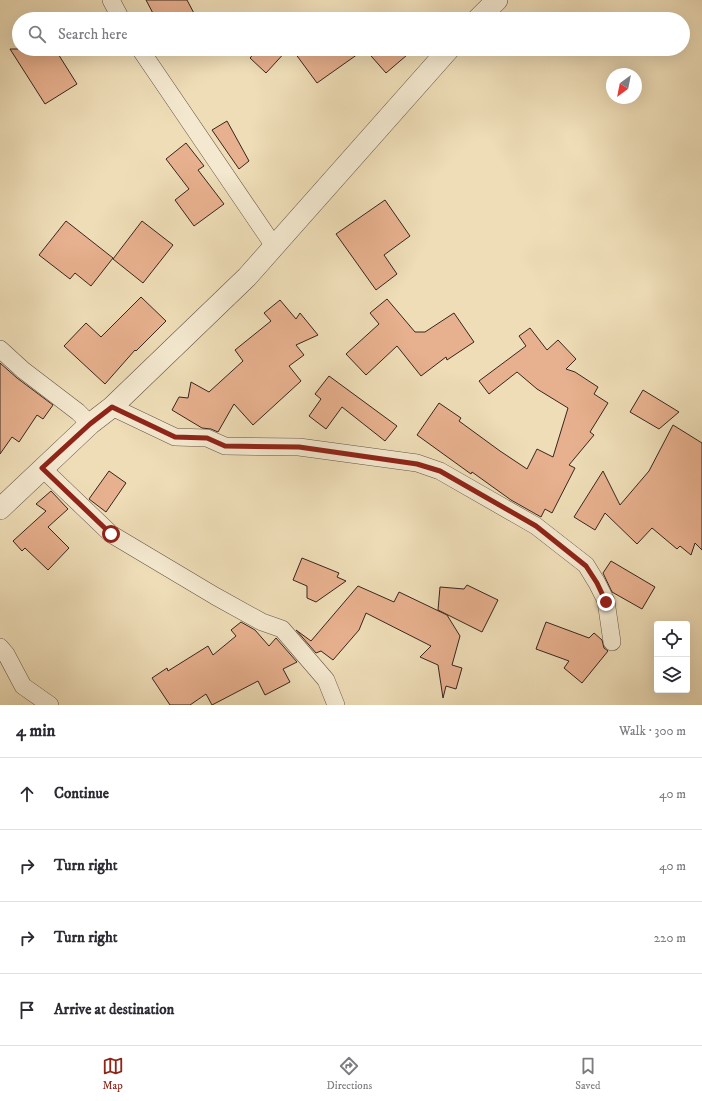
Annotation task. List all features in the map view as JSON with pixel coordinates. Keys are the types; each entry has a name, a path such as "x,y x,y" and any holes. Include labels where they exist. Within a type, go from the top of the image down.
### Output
{"street":[{"path":"111,0 117,12"},
{"path":"485,12 496,0"},
{"path":"145,56 274,246"},
{"path":"0,509 90,424 112,407 247,277 443,56"},
{"path":"0,350 22,370 78,412 90,424"},
{"path":"112,407 175,437 207,438 225,446 299,447 410,462 440,471 536,526 586,566 597,583 606,602 612,642"},
{"path":"42,468 111,534 215,596 262,622 282,629 326,680 336,705"},
{"path":"0,647 6,654 23,686 50,705"}],"building":[{"path":"146,0 187,0 193,12 152,12"},
{"path":"14,56 59,56 77,84 45,104"},
{"path":"252,56 282,56 266,73 250,58"},
{"path":"297,56 355,56 317,83"},
{"path":"371,56 406,56 386,73"},
{"path":"227,121 249,161 239,169 212,130"},
{"path":"186,143 204,166 198,170 224,204 194,226 175,200 189,189 166,159"},
{"path":"385,200 410,236 384,255 397,274 376,290 336,234"},
{"path":"66,221 113,258 91,286 75,273 70,279 39,255"},
{"path":"142,221 173,245 143,283 113,259"},
{"path":"141,297 166,321 136,351 135,350 105,384 64,346 86,323 101,337"},
{"path":"387,299 415,332 425,332 454,313 474,342 447,360 446,357 421,376 397,346 366,375 346,354 379,324 370,313"},
{"path":"280,300 296,319 300,313 318,335 296,345 304,355 289,366 301,381 253,425 234,404 218,432 211,429 202,428 172,410 179,397 188,398 191,382 209,392 243,361 235,350 271,321 264,313"},
{"path":"530,328 547,350 558,340 576,359 566,369 575,372 598,387 594,394 608,403 590,432 594,435 569,465 575,468 552,513 545,509 541,517 511,500 472,472 471,474 417,435 439,403 461,418 459,421 527,469 537,449 553,457 568,408 537,389 517,372 489,394 479,381 526,346 519,336"},
{"path":"0,363 53,405 43,419 37,415 19,442 12,437 0,454"},
{"path":"329,376 397,426 385,441 342,407 326,429 309,416 321,399 315,394"},
{"path":"643,390 679,412 659,429 630,412"},
{"path":"673,425 702,443 702,550 695,543 691,555 680,546 677,549 652,528 637,544 605,513 595,530 574,517 603,471 620,505 649,471"},
{"path":"109,471 126,483 106,512 89,499"},
{"path":"51,491 68,509 48,527 69,548 48,570 25,548 22,551 13,541 46,511 36,504"},
{"path":"302,558 339,573 337,577 346,581 316,602 307,598 307,586 293,580"},
{"path":"611,561 655,587 642,609 612,592 603,573"},
{"path":"467,585 498,600 482,632 438,610 440,587 464,589"},
{"path":"358,586 394,602 399,592 447,615 460,636 452,665 462,668 456,689 446,686 443,698 438,665 420,657 431,646 366,613 359,630 333,660 321,651 316,653 296,630 311,641"},
{"path":"241,622 255,630 269,646 276,638 297,662 283,669 290,682 265,695 258,681 212,705 206,694 190,705 170,705 152,678 167,668 168,671 208,646 213,655 236,636 231,630"},
{"path":"546,622 589,638 594,633 602,640 604,648 608,651 582,683 564,668 569,661 536,649"}],"route":[{"path":"111,534 42,468 90,424 112,407 175,437 207,438 225,446 299,447 391,459 417,464 440,471 536,526 586,566 597,583 606,602"}]}
